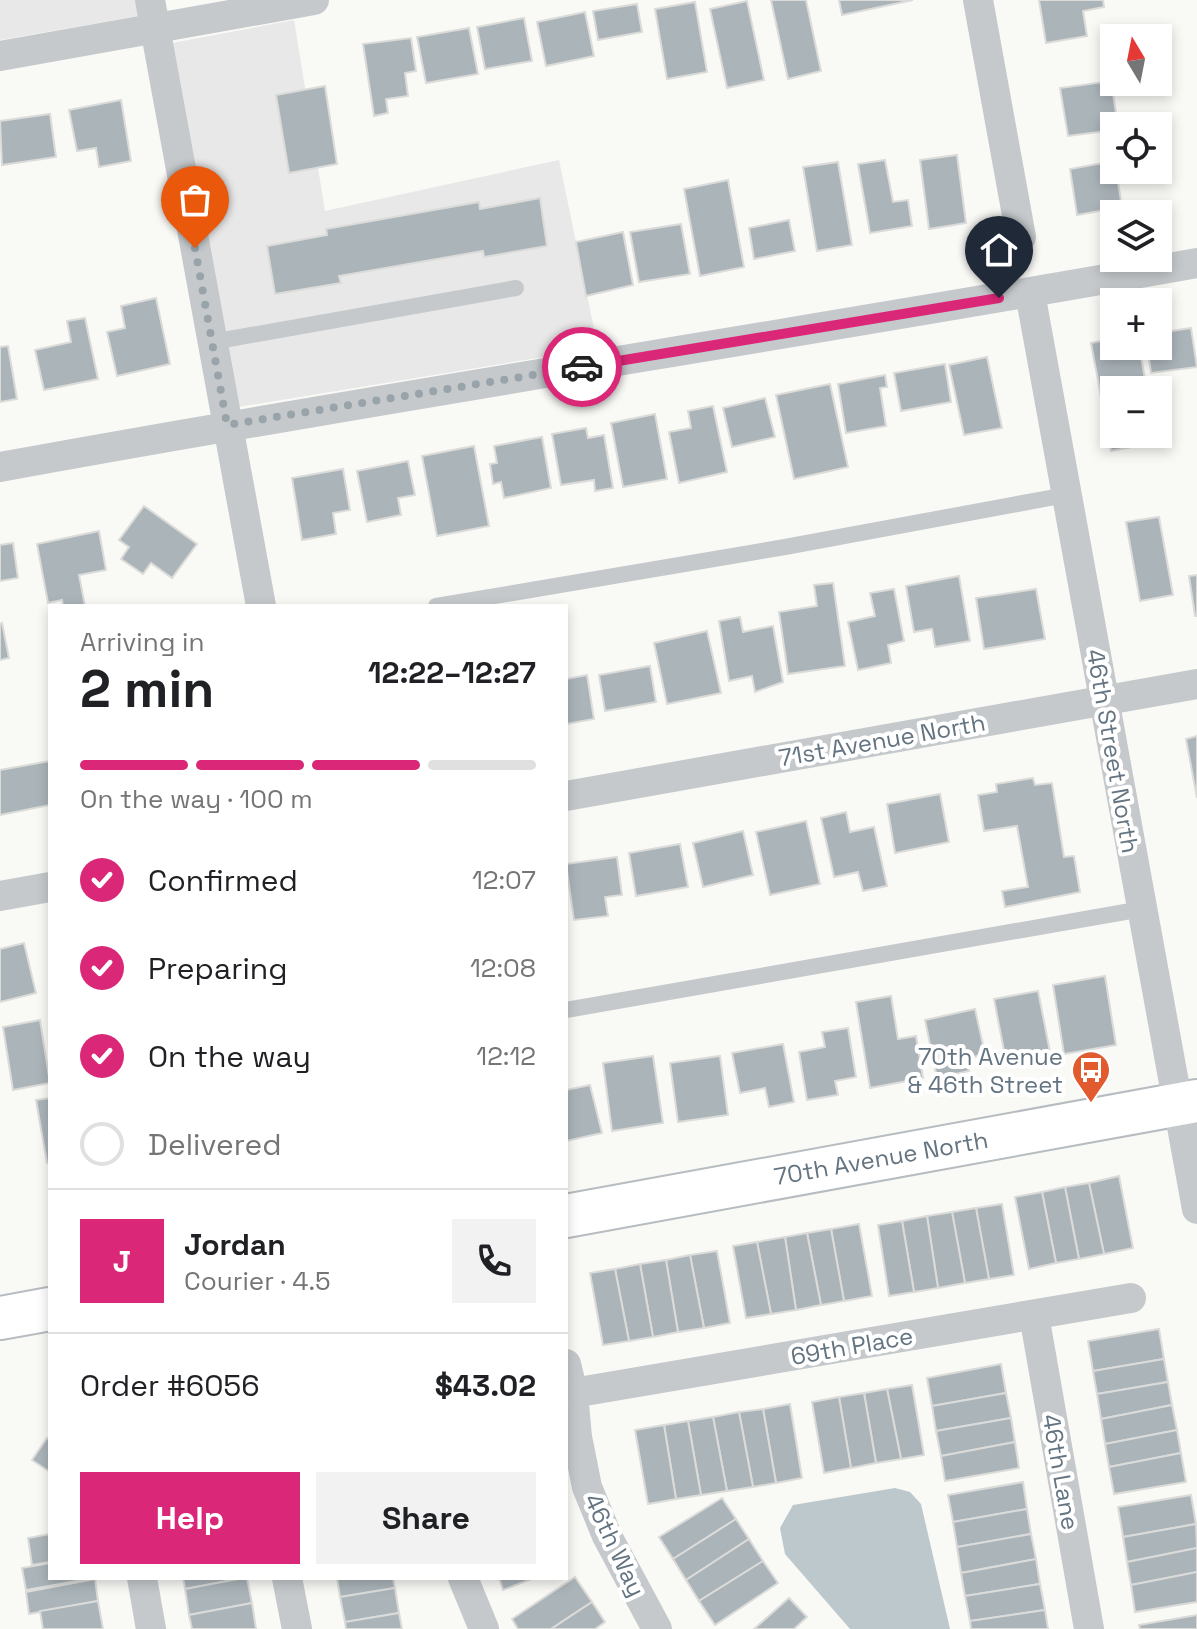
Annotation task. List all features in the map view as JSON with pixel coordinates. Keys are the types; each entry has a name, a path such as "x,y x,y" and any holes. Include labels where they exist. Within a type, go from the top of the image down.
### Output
{"street":[{"path":"0,56 153,15 314,0"},
{"path":"978,0 1021,237"},
{"path":"153,15 261,604"},
{"path":"0,467 227,425 1197,263"},
{"name":"46th Street North","path":"1030,293 1142,909 1188,1103 1197,1209"},
{"name":"71st Avenue North","path":"568,796 1197,684"},
{"path":"0,896 48,887"},
{"name":"70th Avenue North","path":"568,1216 1188,1103"},
{"name":"69th Place","path":"573,1393 1131,1298"},
{"path":"1,1312 48,1309"},
{"name":"46th Lane","path":"1034,1315 1089,1629"},
{"name":"46th Way","path":"568,1372 587,1487 607,1536 657,1629"},
{"path":"142,1580 151,1629"},
{"path":"287,1580 297,1629"},
{"path":"464,1580 484,1629"}],"lane":[{"path":"212,342 516,288"},
{"path":"448,604 785,547 1066,495"},
{"path":"568,1010 1142,909"}],"shaded area":[{"path":"0,0 135,0 138,16 0,40"},
{"path":"294,20 325,211 559,160 598,348 238,407 172,43"},
{"path":"895,1488 910,1492 921,1504 950,1629 850,1629 785,1554 780,1528 793,1505"}],"building":[{"path":"771,0 806,0 821,71 788,79"},
{"path":"839,0 913,0 842,15"},
{"path":"1039,0 1103,0 1104,7 1083,11 1087,36 1046,43"},
{"path":"747,1 764,80 727,88 710,9"},
{"path":"695,2 707,72 667,79 655,9"},
{"path":"637,4 642,32 598,40 593,11"},
{"path":"585,12 594,56 546,66 537,22"},
{"path":"524,18 532,61 485,69 477,27"},
{"path":"469,28 478,74 426,83 417,37"},
{"path":"411,38 416,71 405,73 408,96 386,99 388,113 374,116 363,44"},
{"path":"1100,83 1100,96 1113,96 1116,112 1100,112 1100,132 1068,136 1060,88"},
{"path":"325,86 337,164 289,173 276,95"},
{"path":"121,100 131,161 99,167 96,148 77,151 69,110"},
{"path":"50,114 56,157 2,165 0,121"},
{"path":"957,155 966,223 929,229 920,160"},
{"path":"885,160 893,202 908,200 912,226 870,233 858,164"},
{"path":"838,162 852,245 817,251 803,167"},
{"path":"1100,164 1100,184 1118,184 1121,200 1100,200 1100,211 1077,215 1070,169"},
{"path":"728,180 744,267 700,276 684,189"},
{"path":"540,198 547,246 484,257 483,251 339,276 341,283 275,294 267,246 327,235 326,229 479,202 480,209"},
{"path":"789,220 795,251 754,259 749,228"},
{"path":"681,224 690,274 639,282 630,232"},
{"path":"623,232 633,285 586,296 576,242"},
{"path":"156,298 170,364 117,376 107,332 125,328 121,306"},
{"path":"85,318 98,379 44,390 35,350 71,342 67,321"},
{"path":"1191,328 1197,367 1151,373 1149,360 1172,360 1172,331"},
{"path":"1100,341 1100,360 1142,360 1144,376 1100,376 1100,392 1091,343"},
{"path":"8,346 17,399 0,402 0,347"},
{"path":"987,357 1002,428 964,435 949,365"},
{"path":"945,364 951,402 901,411 894,373"},
{"path":"885,375 887,387 880,388 886,426 846,433 838,384"},
{"path":"830,384 848,467 794,479 776,395"},
{"path":"765,398 775,437 732,447 723,408"},
{"path":"713,406 727,472 679,483 669,432 691,428 688,411"},
{"path":"655,414 667,479 623,487 611,423"},
{"path":"586,428 588,438 604,435 613,488 595,491 594,480 561,485 552,434"},
{"path":"542,437 551,488 504,498 501,482 493,484 490,464 497,463 494,446"},
{"path":"474,446 489,526 437,536 422,456"},
{"path":"408,461 415,495 398,498 401,515 367,522 357,471"},
{"path":"343,469 350,510 333,513 336,534 302,540 292,478"},
{"path":"144,506 197,544 172,578 151,563 143,574 121,559 129,547 119,540"},
{"path":"1159,517 1173,595 1140,601 1126,522"},
{"path":"99,531 106,570 79,575 85,604 63,604 62,600 48,603 37,544"},
{"path":"13,543 18,578 0,581 0,545"},
{"path":"1197,575 1197,616 1195,616 1189,576"},
{"path":"959,576 970,641 935,647 932,629 914,632 906,586"},
{"path":"833,583 845,666 788,674 779,612 817,606 814,585"},
{"path":"894,589 904,641 888,645 891,663 858,670 848,622 875,616 870,593"},
{"path":"1036,589 1045,639 984,649 976,598"},
{"path":"740,617 743,632 773,626 783,682 755,692 752,676 729,681 719,621"},
{"path":"0,624 9,658 0,660"},
{"path":"707,631 721,693 667,704 654,643"},
{"path":"650,666 656,702 605,711 599,675"},
{"path":"587,675 594,719 568,724 568,679"},
{"path":"1197,736 1197,798 1186,739"},
{"path":"48,761 48,805 0,815 0,770"},
{"path":"1033,778 1035,785 1052,783 1064,857 1074,856 1080,892 1005,907 1002,891 1028,887 1017,826 984,831 978,795 997,792 996,784"},
{"path":"940,794 949,842 895,853 887,804"},
{"path":"846,812 850,832 874,827 887,886 863,891 858,872 834,877 821,818"},
{"path":"806,821 820,884 770,895 756,832"},
{"path":"743,831 753,875 703,887 693,843"},
{"path":"680,844 688,887 636,896 629,853"},
{"path":"617,857 622,895 605,897 608,916 574,920 568,864"},
{"path":"24,943 36,993 0,1002 0,949"},
{"path":"1105,976 1116,1045 1064,1054 1053,985"},
{"path":"1038,991 1051,1057 1007,1066 994,999"},
{"path":"891,996 898,1039 916,1036 923,1078 870,1088 856,1002"},
{"path":"975,1009 985,1054 966,1059 969,1071 937,1078 925,1020"},
{"path":"40,1020 48,1083 13,1090 3,1027"},
{"path":"848,1028 856,1077 835,1081 838,1095 807,1100 799,1052 825,1047 822,1032"},
{"path":"783,1044 794,1102 769,1107 765,1088 740,1093 732,1053"},
{"path":"653,1056 663,1123 612,1131 603,1063"},
{"path":"720,1056 728,1115 678,1122 670,1063"},
{"path":"590,1085 602,1133 568,1141 568,1090"},
{"path":"48,1098 47,1163 36,1100"},
{"path":"1119,1176 1133,1248 1104,1254 1089,1183"},
{"path":"1089,1183 1104,1254 1079,1259 1065,1187"},
{"path":"1065,1187 1079,1259 1056,1263 1042,1192"},
{"path":"1042,1192 1056,1263 1029,1269 1015,1197"},
{"path":"1002,1204 1014,1275 989,1279 976,1208"},
{"path":"976,1208 989,1279 965,1283 952,1212"},
{"path":"952,1212 965,1283 938,1288 927,1216"},
{"path":"927,1216 938,1288 914,1292 902,1221"},
{"path":"902,1221 914,1292 889,1296 878,1225"},
{"path":"859,1224 872,1296 844,1301 831,1229"},
{"path":"831,1229 844,1301 821,1305 807,1233"},
{"path":"807,1233 821,1305 796,1310 785,1237"},
{"path":"785,1237 796,1310 771,1314 757,1242"},
{"path":"757,1242 771,1314 746,1318 733,1246"},
{"path":"717,1251 730,1323 704,1328 690,1255"},
{"path":"690,1255 704,1328 678,1332 666,1260"},
{"path":"666,1260 678,1332 653,1337 640,1264"},
{"path":"640,1264 653,1337 629,1341 615,1269"},
{"path":"615,1269 629,1341 603,1345 590,1273"},
{"path":"1159,1329 1164,1359 1093,1371 1088,1341"},
{"path":"1164,1359 1168,1382 1097,1394 1093,1371"},
{"path":"1001,1364 1006,1393 932,1406 927,1378"},
{"path":"1168,1382 1172,1405 1101,1419 1097,1394"},
{"path":"912,1385 924,1455 901,1459 887,1389"},
{"path":"887,1389 901,1459 876,1463 864,1393"},
{"path":"864,1393 876,1463 851,1468 839,1397"},
{"path":"1006,1393 1011,1418 936,1431 932,1406"},
{"path":"839,1397 851,1468 824,1473 812,1402"},
{"path":"790,1404 802,1478 776,1483 763,1409"},
{"path":"1172,1405 1177,1430 1105,1444 1101,1419"},
{"path":"763,1409 776,1483 753,1487 739,1412"},
{"path":"739,1412 753,1487 727,1491 713,1417"},
{"path":"713,1417 727,1491 701,1495 688,1421"},
{"path":"1011,1418 1015,1442 941,1456 936,1431"},
{"path":"688,1421 701,1495 676,1499 664,1425"},
{"path":"664,1425 676,1499 648,1504 635,1430"},
{"path":"1177,1430 1181,1453 1109,1467 1105,1444"},
{"path":"47,1438 48,1439 48,1471 32,1460"},
{"path":"1015,1442 1019,1468 945,1481 941,1456"},
{"path":"1181,1453 1186,1482 1114,1494 1109,1467"},
{"path":"1023,1482 1027,1509 953,1522 948,1495"},
{"path":"1191,1495 1196,1524 1123,1537 1118,1507"},
{"path":"722,1498 736,1519 673,1559 659,1537"},
{"path":"1027,1509 1031,1534 957,1547 953,1522"},
{"path":"736,1519 749,1539 686,1580 673,1559"},
{"path":"1196,1524 1197,1548 1127,1562 1123,1537"},
{"path":"48,1534 48,1562 32,1565 28,1538"},
{"path":"1031,1534 1036,1559 961,1573 957,1547"},
{"path":"749,1539 763,1561 699,1601 686,1580"},
{"path":"1197,1548 1197,1572 1131,1585 1127,1562"},
{"path":"1036,1559 1040,1584 965,1596 961,1573"},
{"path":"763,1561 778,1583 715,1625 699,1601"},
{"path":"48,1563 48,1580 83,1580 26,1590 22,1568"},
{"path":"1197,1572 1197,1602 1135,1612 1131,1585"},
{"path":"575,1577 592,1602 551,1629 518,1629 512,1619"},
{"path":"95,1580 98,1601 29,1614 26,1592"},
{"path":"183,1580 232,1580 185,1589"},
{"path":"247,1580 252,1603 189,1615 185,1589"},
{"path":"337,1580 393,1580 395,1588 340,1597"},
{"path":"500,1580 529,1580 503,1590"},
{"path":"1040,1584 1045,1610 970,1621 965,1596"},
{"path":"395,1588 399,1613 345,1622 340,1597"},
{"path":"789,1598 807,1617 794,1629 754,1629"},
{"path":"98,1601 103,1629 43,1629 40,1611"},
{"path":"592,1602 605,1622 595,1629 551,1629"},
{"path":"252,1603 256,1629 192,1629 189,1615"},
{"path":"1045,1610 1048,1629 971,1629 970,1621"},
{"path":"399,1613 402,1629 346,1629 345,1622"},
{"path":"1197,1615 1197,1629 1140,1629 1139,1625"}],"way so far":[{"path":"195,248 227,425 582,367"}],"place":[{"name":"70th Avenue & 46th Street","path":"1091,1104"}],"route":[{"path":"582,367 999,298"}]}
